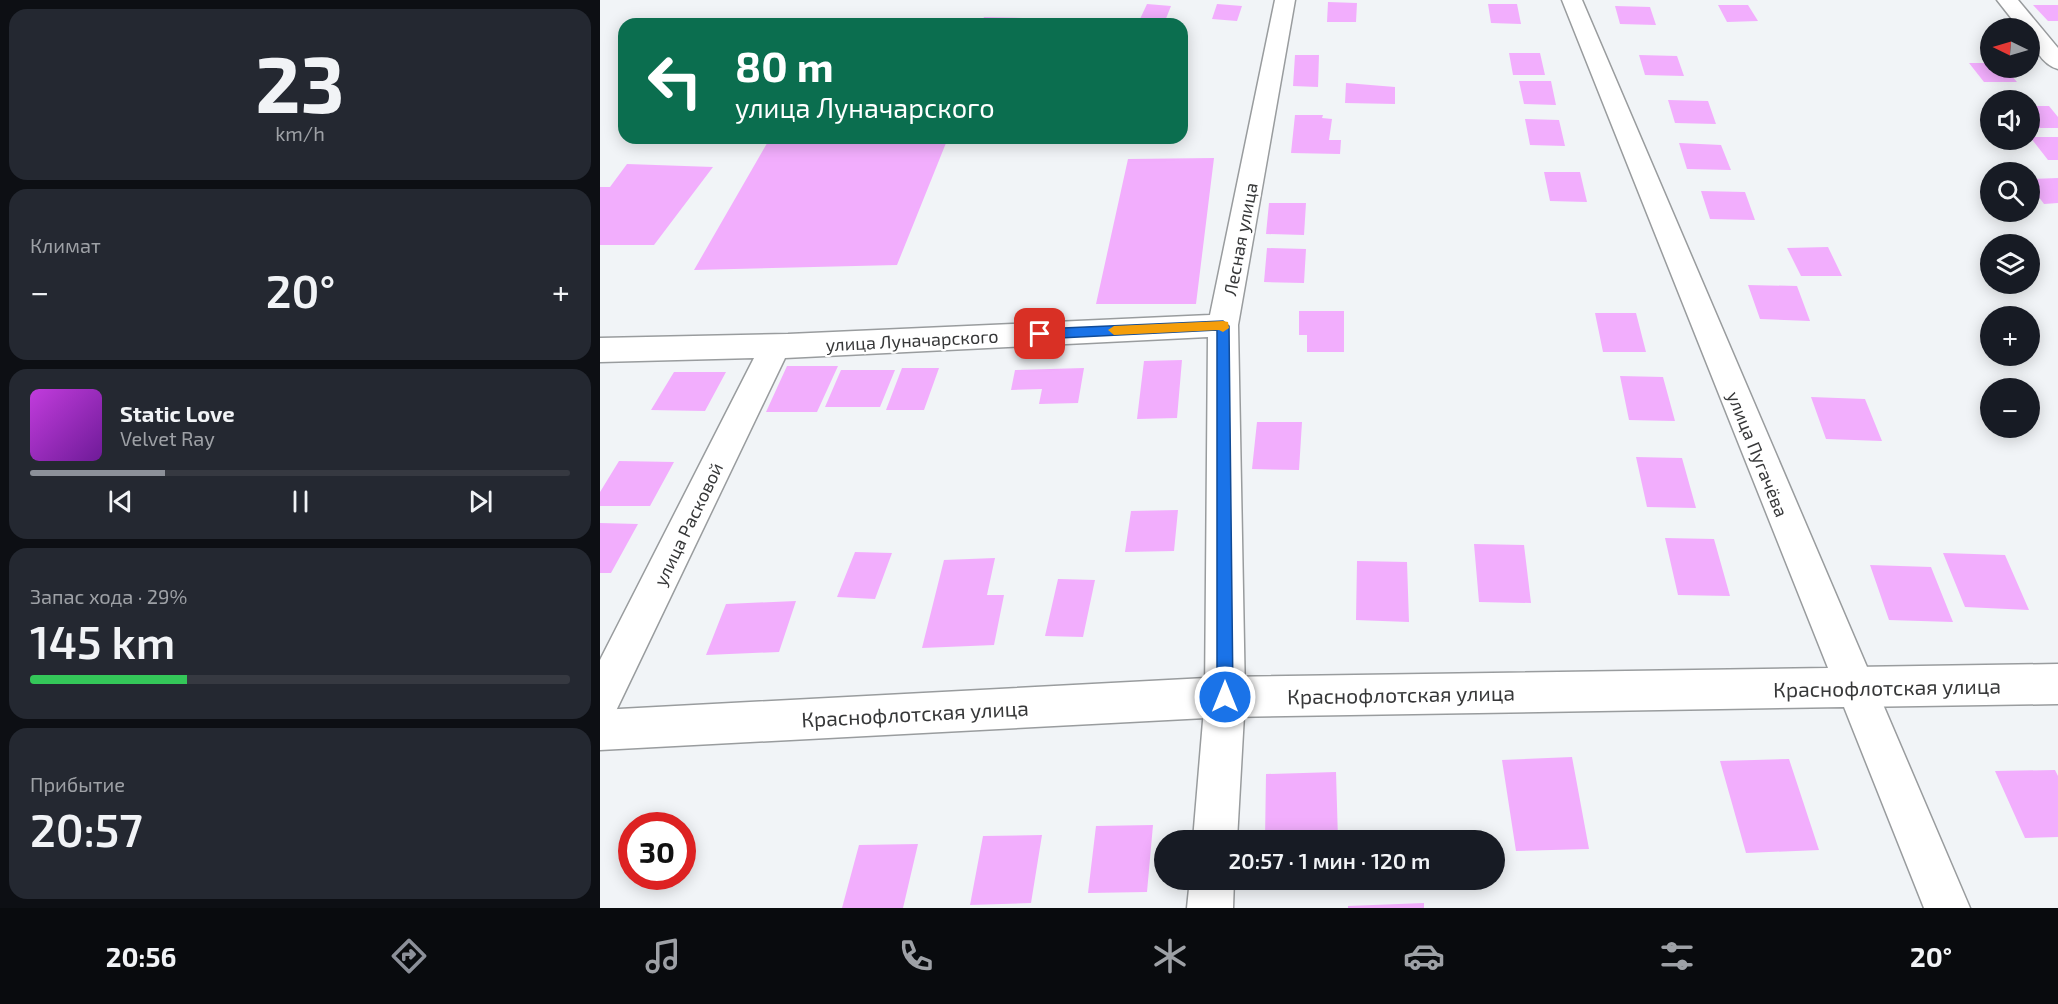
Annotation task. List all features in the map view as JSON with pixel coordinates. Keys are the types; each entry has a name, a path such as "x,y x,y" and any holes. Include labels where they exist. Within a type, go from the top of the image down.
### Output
{"street":[{"name":"Лесная улица","path":"1216,830 1225,697 1223,326 1285,0"},
{"name":"улица Пугачёва","path":"1572,0 1947,908"},
{"path":"2007,0 2058,62"},
{"name":"улица Луначарского","path":"600,350 775,346 1223,326"},
{"name":"улица Расковой","path":"600,701 775,346"},
{"name":"Краснофлотская улица","path":"600,730 1225,697 2058,684"},
{"path":"1210,908 1211,890"}],"building":[{"path":"1328,2 1357,3 1356,22 1327,22"},
{"path":"1147,4 1171,6 1166,18 1140,18"},
{"path":"1217,4 1242,6 1237,21 1212,19"},
{"path":"1488,4 1517,4 1521,24 1491,23"},
{"path":"1718,5 1748,5 1758,21 1727,22"},
{"path":"2033,5 2058,5 2058,21 2048,21"},
{"path":"1615,6 1650,7 1656,25 1620,24"},
{"path":"1509,53 1540,53 1545,75 1513,75"},
{"path":"1295,55 1319,55 1318,87 1293,86"},
{"path":"1639,55 1677,56 1684,76 1645,75"},
{"path":"1969,63 1980,63 1980,77"},
{"path":"1981,78 2014,78 2017,82 1984,82"},
{"path":"1519,81 1551,81 1556,105 1524,104"},
{"path":"1346,83 1395,87 1395,104 1345,103"},
{"path":"1668,100 1708,101 1716,124 1675,123"},
{"path":"2040,106 2049,106 2058,117 2058,128 2040,128"},
{"path":"1295,115 1323,115 1322,118 1332,119 1329,140 1341,140 1340,154 1291,153"},
{"path":"1525,119 1559,120 1565,146 1530,145"},
{"path":"2040,137 2058,137 2058,160 2048,160 2040,150"},
{"path":"1679,143 1721,145 1731,170 1687,169"},
{"path":"767,144 946,144 897,265 694,270"},
{"path":"1214,158 1196,304 1096,304 1128,159"},
{"path":"627,164 713,167 654,245 600,245 600,187 610,187"},
{"path":"1544,172 1580,172 1587,202 1550,201"},
{"path":"2058,178 2058,203 2044,204 2040,199 2040,179"},
{"path":"1701,191 1745,192 1755,220 1710,219"},
{"path":"1269,203 1306,203 1304,235 1266,234"},
{"path":"1828,247 1842,276 1801,276 1787,248"},
{"path":"1267,248 1306,249 1304,283 1264,282"},
{"path":"1748,285 1797,286 1810,321 1760,319"},
{"path":"1299,311 1344,311 1344,352 1307,352 1307,335 1299,335"},
{"path":"1595,313 1636,313 1646,352 1603,352"},
{"path":"1182,360 1177,418 1137,419 1144,361"},
{"path":"787,366 838,366 817,412 766,412"},
{"path":"902,368 939,368 924,410 886,410"},
{"path":"1084,368 1078,403 1039,404 1042,389 1011,390 1015,370"},
{"path":"841,370 895,370 880,407 825,407"},
{"path":"674,372 726,372 705,411 651,410"},
{"path":"1620,376 1663,377 1675,421 1629,420"},
{"path":"1811,397 1865,399 1882,441 1826,439"},
{"path":"1257,422 1302,422 1299,470 1252,469"},
{"path":"1636,457 1682,458 1696,508 1647,507"},
{"path":"619,461 674,462 650,506 600,506 600,492"},
{"path":"1178,510 1174,551 1125,552 1131,511"},
{"path":"600,523 638,524 611,573 600,573"},
{"path":"1665,538 1714,539 1730,596 1678,595"},
{"path":"1474,544 1524,545 1531,603 1479,602"},
{"path":"855,552 892,553 875,599 837,597"},
{"path":"1943,553 2005,555 2029,610 1965,607"},
{"path":"995,558 987,595 1004,595 994,645 922,648 944,560"},
{"path":"1357,561 1407,562 1409,622 1356,620"},
{"path":"1870,565 1931,567 1953,622 1889,620"},
{"path":"1058,579 1095,580 1083,637 1045,636"},
{"path":"796,601 779,652 706,655 726,604"},
{"path":"1572,757 1589,849 1516,851 1502,760"},
{"path":"1789,759 1819,850 1746,853 1720,761"},
{"path":"2055,770 2058,776 2058,837 2025,838 1995,771"},
{"path":"1336,772 1338,830 1265,830 1266,774"},
{"path":"1153,825 1147,892 1088,893 1096,826"},
{"path":"1042,835 1031,903 970,905 983,836"},
{"path":"918,844 903,908 842,908 859,845"},
{"path":"1424,903 1424,908 1348,908 1348,906"}],"slow traffic":[{"path":"1114,330 1223,326 1223,328"}],"route":[{"path":"1040,334 1223,326 1225,697"}]}
